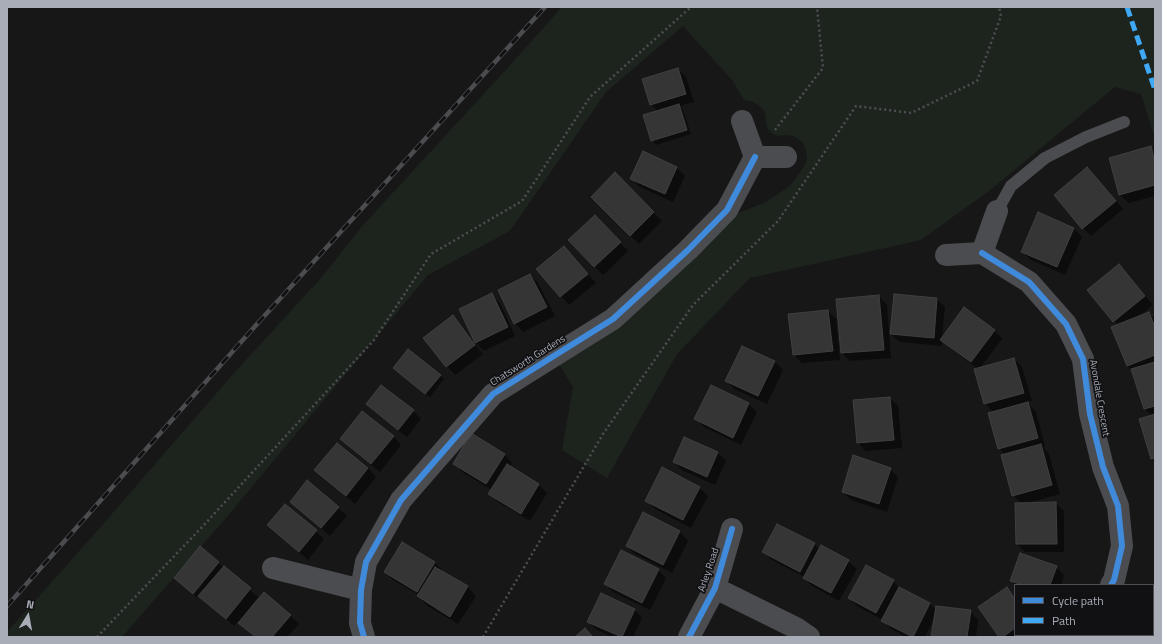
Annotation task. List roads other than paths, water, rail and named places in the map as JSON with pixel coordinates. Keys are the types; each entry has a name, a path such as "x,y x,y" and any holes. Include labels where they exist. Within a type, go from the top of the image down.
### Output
{"street":[{"path":"742,121 755,157 786,158"},
{"name":"Chatsworth Gardens","path":"364,637 360,623 361,590 366,562 402,500 493,394 613,320 688,250 727,210 755,157"},
{"path":"946,255 982,253 997,211"},
{"name":"Avondale Crescent","path":"982,253 1029,282 1066,324 1084,359 1090,414 1101,460 1118,506 1122,546 1114,580 1112,584"},
{"name":"Arley Road","path":"689,637 715,588 732,529"},
{"path":"273,568 361,590"},
{"path":"715,588 796,628 809,637"}],"lane":[{"path":"997,211 1011,186 1045,158 1086,137 1124,122"}],"railway":[{"path":"7,606 257,324 545,7"}]}
